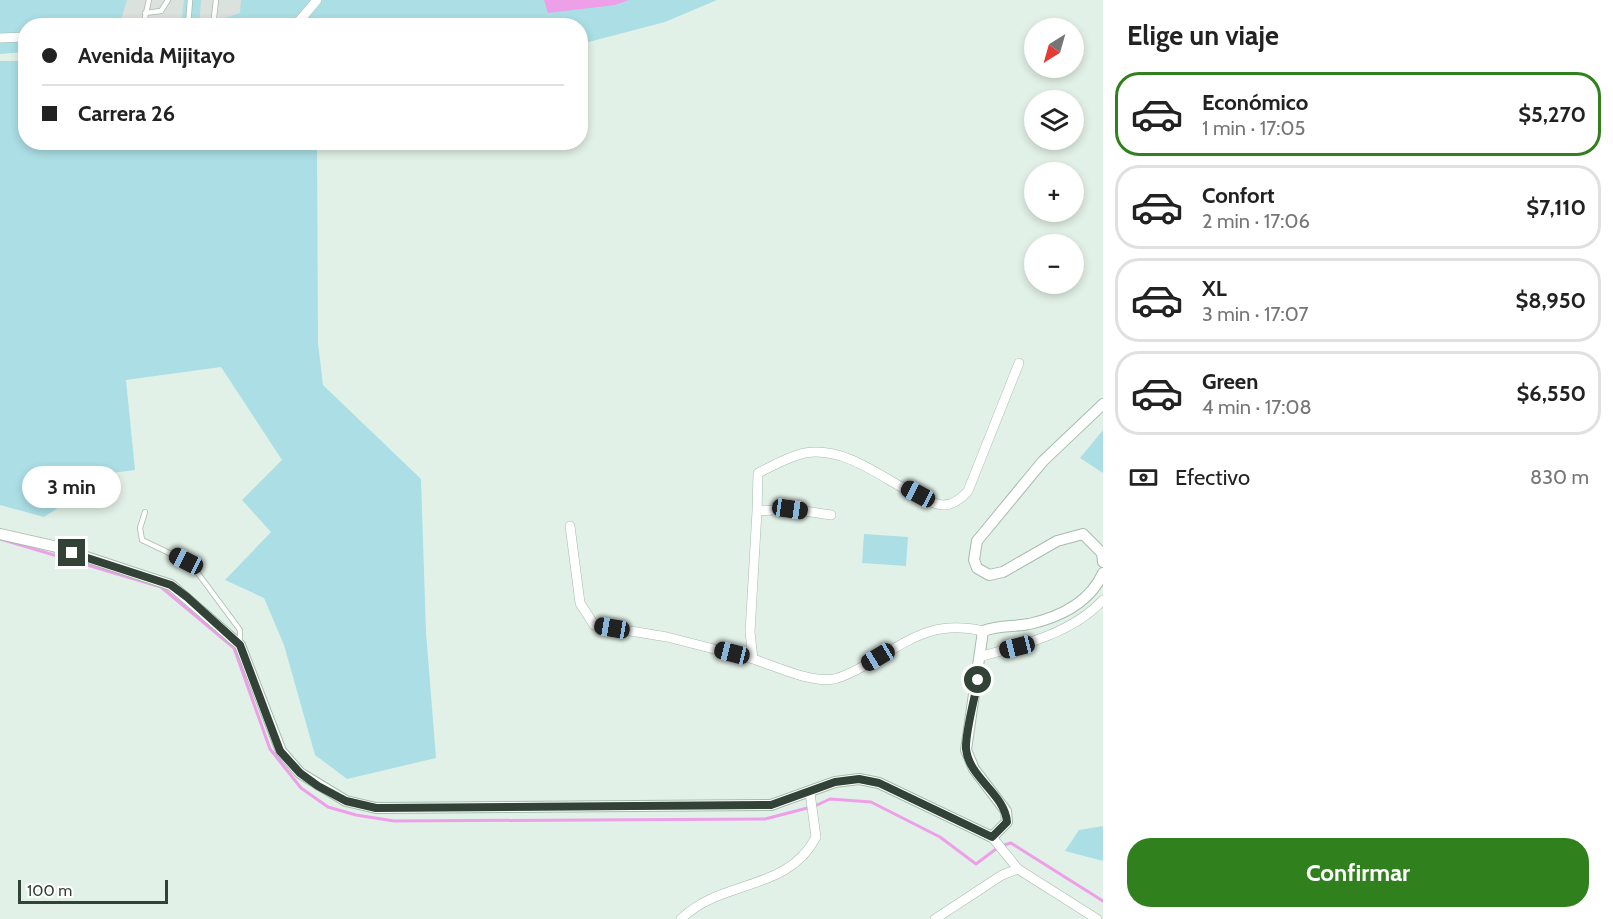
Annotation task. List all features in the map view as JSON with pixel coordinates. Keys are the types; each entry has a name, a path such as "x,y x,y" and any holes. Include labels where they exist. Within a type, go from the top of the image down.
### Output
{"street":[{"path":"302,18 317,0"},
{"path":"0,38 18,37"},
{"path":"753,659 750,632 758,473 805,453 823,453 857,462 938,505 957,503 968,491 1018,363"},
{"path":"1103,404 1043,461 977,541 974,560 977,568 989,576 1003,572 1057,541 1083,534 1102,553 1103,562"},
{"path":"757,511 790,509 831,515"},
{"path":"570,526 580,603 594,625 667,637 753,659 797,674 832,680 852,673 925,632 953,625 984,631 999,625 1029,624 1074,608 1097,587 1103,573"},
{"path":"0,534 53,546 171,585 240,645 280,751 300,773 346,801 376,808 771,805 810,793 835,782 859,779 879,783 992,837 1018,869 1096,919"},
{"path":"982,656 1059,631 1094,609 1103,600"},
{"path":"984,631 966,750 974,769 1006,811 1007,822 992,837"},
{"path":"681,919 694,907 718,895 780,875 812,845 816,837 810,793"},
{"path":"935,919 1002,875 1018,869"}],"lane":[{"path":"144,18 149,0"},
{"path":"145,13 161,11 168,0"},
{"path":"189,18 190,0"},
{"path":"214,18 216,0"},
{"path":"145,512 140,528 142,540 186,561 198,572 240,630 240,645"}],"shaded area":[{"path":"0,0 717,0 665,22 588,42 588,18 18,18 18,53 0,54"},
{"path":"127,0 184,0 182,18 122,18"},
{"path":"201,0 241,0 240,13 224,18 200,18"},
{"path":"544,0 629,0 615,5 548,13"},
{"path":"0,61 18,61 18,150 317,150 318,343 323,385 421,479 426,632 436,758 347,779 315,755 284,645 264,598 225,580 271,532 242,500 282,460 221,367 126,380 135,470 112,473 44,517 0,505"},
{"path":"1103,430 1103,473 1080,458"},
{"path":"864,534 908,537 906,566 862,563"},
{"path":"1103,826 1103,861 1065,851 1079,830"}],"waterway":[{"path":"0,539 161,587 234,648 270,749 301,788 328,807 356,815 394,821 765,819 815,806 830,799 871,802 940,837 976,864 1000,846 1011,843 1103,901"}],"route":[{"path":"72,553 171,585 187,597 240,645 280,751 300,773 318,786 346,801 376,808 771,805 810,793 835,782 859,779 879,783 992,837 1007,822 1006,811 974,769 966,750 978,680"}]}
